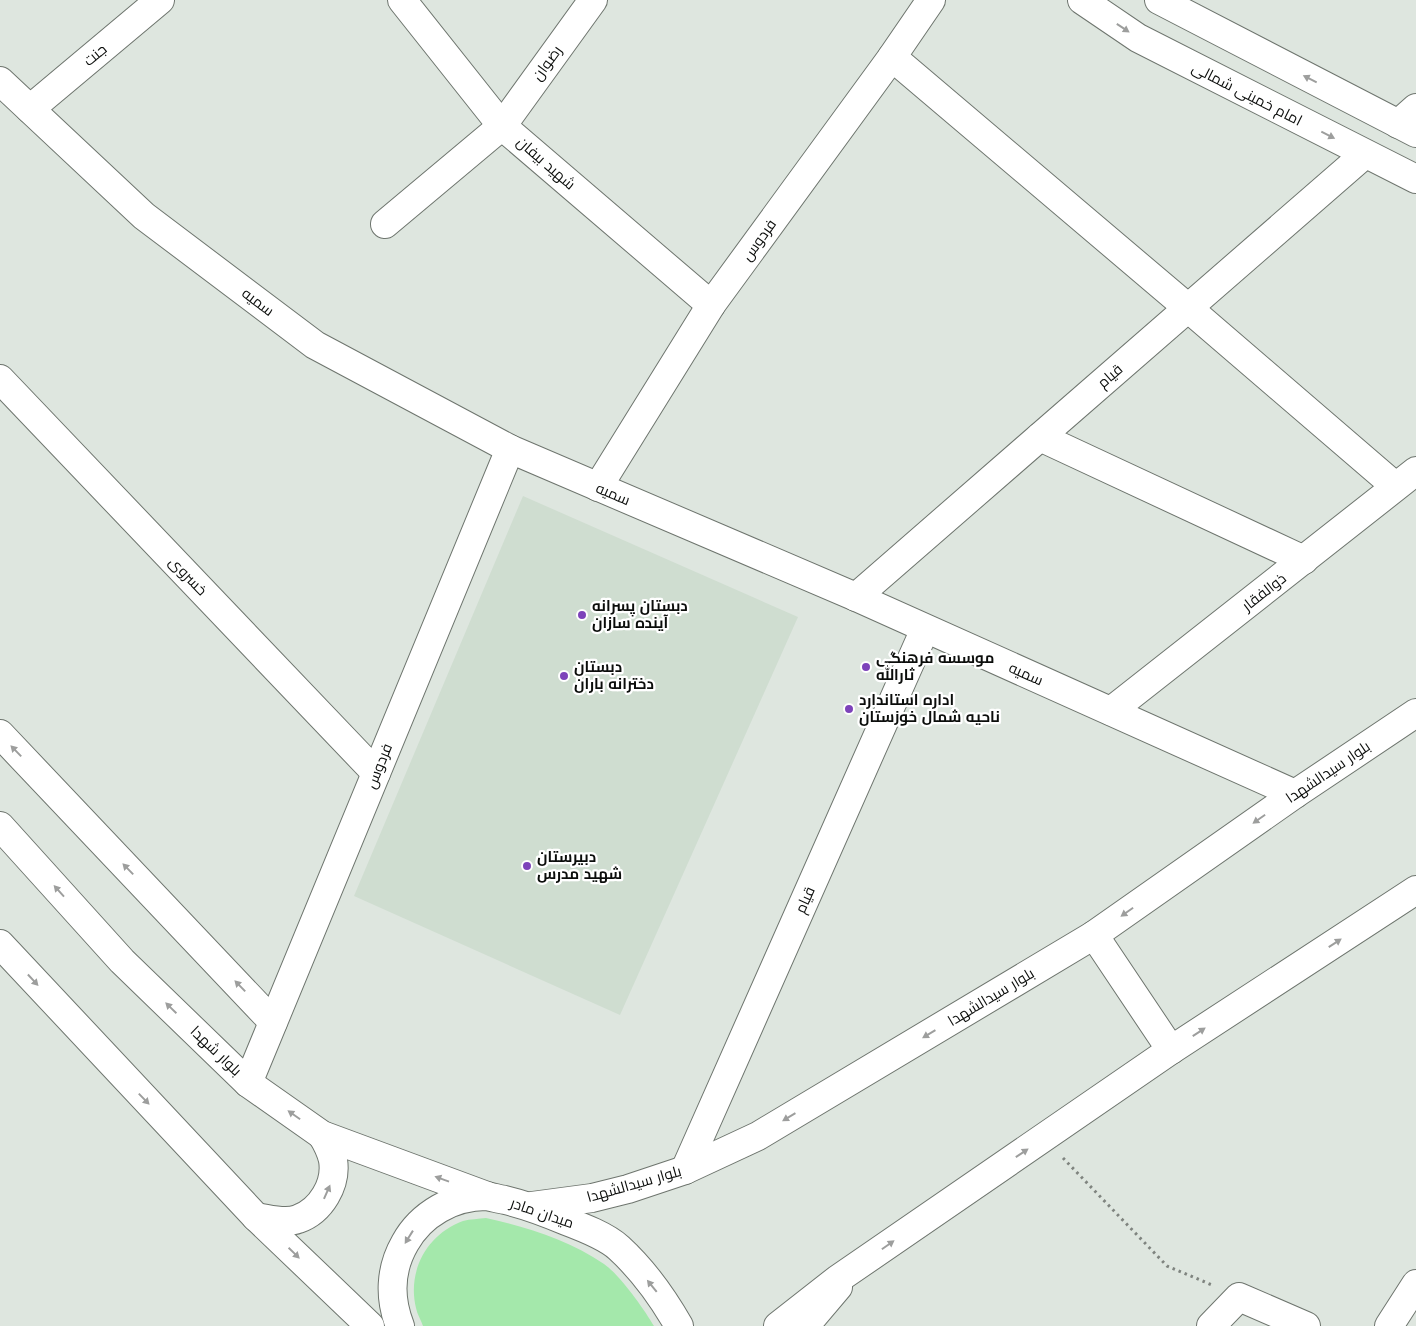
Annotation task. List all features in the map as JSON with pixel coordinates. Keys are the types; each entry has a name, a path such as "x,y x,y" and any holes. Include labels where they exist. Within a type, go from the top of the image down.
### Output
{"street":[{"name":"جنت","path":"30,109 160,0"},
{"name":"شهید بیفان","path":"402,0 502,126 712,305"},
{"name":"رضوان","path":"385,224 502,126 593,0"},
{"name":"فردوس","path":"598,487 712,305 892,57 931,0"},
{"name":"امام خمینی شمالی","path":"1082,0 1138,38 1416,179"},
{"path":"1159,0 1410,121"},
{"path":"892,57 1188,308 1406,478"},
{"name":"سمیه","path":"0,81 144,216 315,345 510,449 856,597 1295,794"},
{"name":"قیام","path":"856,597 1365,154"},
{"name":"خسروی","path":"0,378 376,773"},
{"path":"1040,437 1304,560"},
{"name":"فردوس","path":"248,1082 510,449"},
{"name":"ذوالفقار","path":"1111,711 1406,478"},
{"name":"قیام","path":"685,1170 925,629"},
{"name":"بلوار سیدالشهدا","path":"532,1206 592,1198 628,1189 685,1170 758,1136 1094,935 1295,794 1416,714"},
{"path":"0,734 273,1022"},
{"name":"بلوار شهدا","path":"0,826 122,961 248,1082 322,1135 487,1196"},
{"path":"778,1326 853,1269 1171,1050 1416,890"},
{"path":"1094,935 1171,1050"},
{"path":"0,944 256,1217 370,1326"},
{"path":"256,1217 279,1221 298,1219 322,1204 333,1176 330,1148 322,1135"},
{"name":"میدان مادر","path":"400,1326 395,1313 392,1284 397,1256 412,1231 432,1212 459,1200 487,1196 532,1206 586,1229 618,1247 664,1299 679,1326"},
{"path":"805,1326 853,1269"},
{"path":"1389,1326 1416,1284"},
{"path":"1211,1326 1239,1297 1306,1326"}],"path":[{"path":"1044,1138 1168,1266 1239,1297"}],"shaded area":[{"path":"523,496 798,617 620,1015 354,896"}],"green space":[{"path":"486,1218 547,1235 576,1248 604,1264 624,1284 654,1326 423,1326 417,1310 414,1281 417,1268 430,1244 450,1227 463,1221"}],"place":[{"name":"دبستان پسرانه آینده سازان","path":"582,615"},
{"name":"موسسه فرهنگی ثارالله","path":"866,667"},
{"name":"دبستان دخترانه باران","path":"564,676"},
{"name":"اداره استاندارد ناحیه شمال خوزستان","path":"849,709"},
{"name":"دبیرستان شهید مدرس","path":"527,866"}]}
